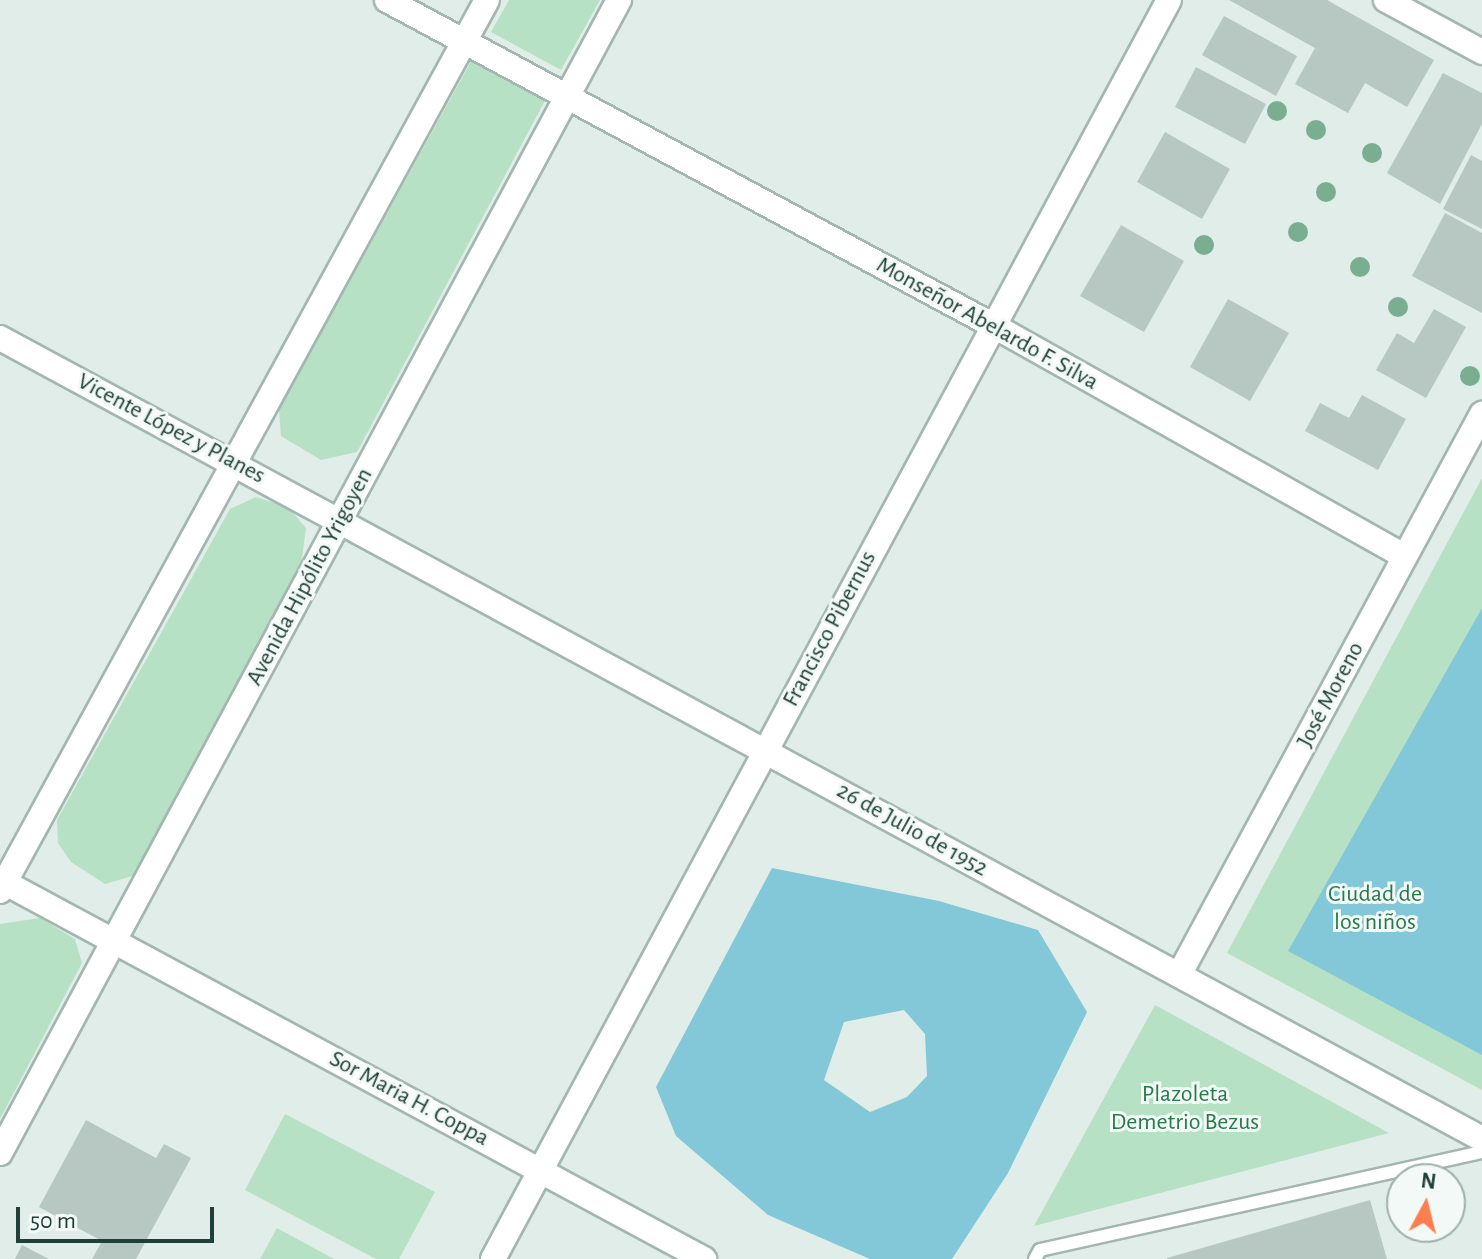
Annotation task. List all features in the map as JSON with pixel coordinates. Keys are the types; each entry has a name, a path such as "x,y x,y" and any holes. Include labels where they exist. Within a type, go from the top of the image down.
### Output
{"street":[{"name":"Monseñor Abelardo F. Silva","path":"387,0 994,326 1405,557"},
{"path":"1,884 487,0"},
{"name":"Avenida Hipólito Yrigoyen","path":"0,1153 619,0"},
{"name":"Francisco Pibernus","path":"493,1259 1169,0"},
{"path":"1386,0 1482,52"},
{"name":"Vicente López y Planes","path":"0,338 341,520"},
{"name":"José Moreno","path":"1179,975 1482,414"},
{"name":"26 de Julio de 1952","path":"341,520 1482,1139"},
{"name":"Sor Maria H. Coppa","path":"1,884 113,941 704,1259"}],"lane":[{"path":"1035,1259 1040,1250 1482,1152"}],"green space":[{"path":"509,0 600,0 561,70 491,32"},
{"path":"473,58 547,97 357,452 321,460 281,436 279,409"},
{"name":"Ciudad de los niños","path":"1482,478 1482,1090 1227,953"},
{"path":"256,497 288,507 306,528 301,566 136,875 105,884 71,862 58,843 57,820 230,509"},
{"path":"40,918 75,939 82,963 0,1119 0,924"},
{"name":"Plazoleta Demetrio Bezus","path":"1155,1005 1389,1133 1034,1226"},
{"path":"285,1114 435,1192 399,1259 376,1259 245,1190"},
{"path":"277,1228 334,1259 260,1259"}],"water":[{"path":"1482,608 1482,1055 1288,951"},
{"path":"772,868 939,901 1038,930 1087,1012 1008,1173 952,1259 870,1259 768,1215 676,1136 656,1087","holes":["904,1010 925,1034 927,1076 907,1097 870,1112 824,1080 844,1022"]}],"building":[{"path":"1229,0 1327,0 1434,60 1407,107 1365,83 1348,113 1295,84 1315,48"},
{"path":"1224,16 1297,56 1276,96 1202,55"},
{"path":"1196,67 1266,104 1245,144 1175,107"},
{"path":"1443,73 1482,93 1482,124 1440,204 1387,173"},
{"path":"1165,132 1230,169 1202,219 1137,182"},
{"path":"1471,155 1482,161 1482,229 1443,209"},
{"path":"1445,213 1482,233 1482,313 1412,276"},
{"path":"1121,225 1184,261 1144,332 1080,296"},
{"path":"1228,299 1289,333 1250,401 1190,367"},
{"path":"1434,309 1466,327 1426,398 1376,370 1397,333 1414,343"},
{"path":"1362,395 1406,419 1378,470 1305,431 1320,403 1349,418"},
{"path":"86,1120 156,1158 164,1144 191,1158 136,1259 92,1259 102,1241 39,1207"},
{"path":"1370,1200 1387,1259 1167,1259 1167,1258"},
{"path":"22,1245 49,1259 15,1259"}]}
